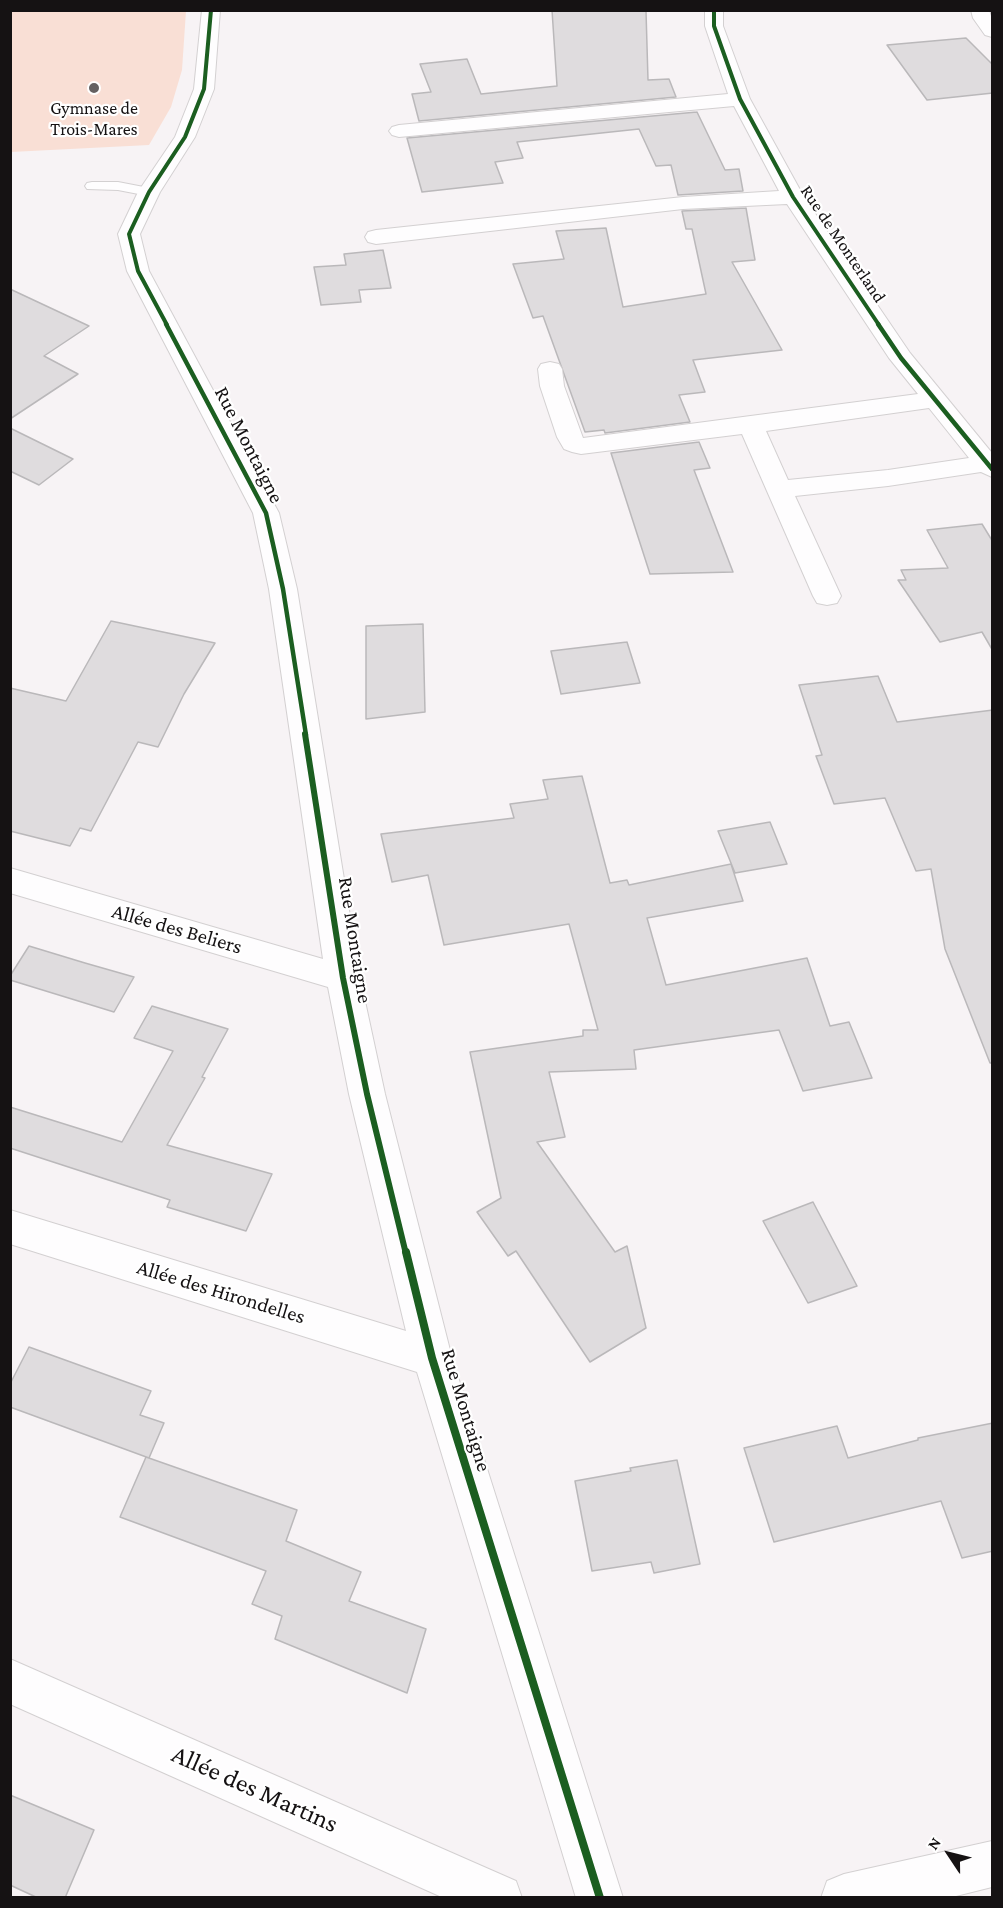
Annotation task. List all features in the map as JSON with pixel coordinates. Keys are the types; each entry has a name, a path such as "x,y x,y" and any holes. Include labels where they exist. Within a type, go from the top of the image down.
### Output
{"street":[{"name":"Rue Montaigne","path":"211,10 204,89 185,138 149,192 129,234 138,271 266,513 283,589 343,978 367,1094 432,1358 600,1898"},
{"name":"Rue de Monterland","path":"714,10 714,26 740,99 793,197 901,358 990,466"},
{"path":"980,10 982,18 993,31"},
{"path":"399,131 740,99"},
{"path":"376,237 683,203 793,197"},
{"path":"550,369 552,386 570,437 573,443 581,446 936,399"},
{"path":"751,425 827,596"},
{"path":"778,489 990,466"},
{"name":"Allée des Beliers","path":"10,880 343,978"},
{"name":"Allée des Hirondelles","path":"10,1227 432,1358"},
{"name":"Allée des Martins","path":"10,1681 499,1898"},
{"path":"844,1898 993,1864"}],"lane":[{"path":"92,186 118,186 149,192"}],"shaded area":[{"name":"Gymnase de Trois-Mares","path":"10,11 186,11 182,70 171,107 149,145 11,152"}],"building":[{"path":"552,10 646,11 648,80 669,79 676,97 419,121 412,94 431,92 420,64 467,59 481,94 557,86"},
{"path":"966,38 993,65 993,93 927,100 887,45"},
{"path":"697,112 725,170 739,169 743,191 678,195 671,165 656,166 639,129 517,142 523,158 495,162 503,183 422,192 407,138"},
{"path":"746,208 755,260 732,262 782,350 693,360 705,392 679,395 690,422 605,433 604,430 585,432 543,316 533,318 513,264 564,259 556,231 606,228 623,307 706,294 692,229 686,229 682,211"},
{"path":"383,250 391,288 359,290 361,302 321,305 314,267 346,265 344,254"},
{"path":"10,289 89,326 44,356 78,374 10,419"},
{"path":"10,428 73,459 39,485 10,471"},
{"path":"699,442 710,468 694,470 733,572 650,574 611,453"},
{"path":"982,524 993,542 993,651 982,632 940,642 898,580 906,580 901,570 948,568 927,530"},
{"path":"111,621 215,643 184,694 158,747 138,742 91,831 80,828 70,846 10,831 10,688 66,701"},
{"path":"423,624 425,712 366,719 366,626"},
{"path":"627,642 640,683 561,694 551,651"},
{"path":"878,676 897,722 993,710 993,1063 990,1063 945,949 931,869 916,871 885,798 834,804 816,756 822,755 799,685"},
{"path":"582,776 610,883 627,880 629,885 731,864 743,901 647,918 666,985 807,958 830,1026 849,1022 872,1078 803,1091 779,1030 634,1050 636,1069 549,1072 565,1137 537,1142 615,1252 627,1246 646,1328 590,1362 516,1251 508,1256 477,1212 501,1198 470,1052 583,1036 583,1030 598,1030 569,924 444,945 428,875 392,882 381,834 514,818 510,804 548,799 543,780"},
{"path":"770,822 787,864 735,873 718,831"},
{"path":"29,946 134,977 114,1012 10,980 10,976"},
{"path":"152,1006 228,1029 202,1077 205,1078 167,1145 272,1174 246,1231 167,1207 170,1200 10,1148 10,1107 122,1142 173,1051 134,1038"},
{"path":"813,1202 857,1286 808,1303 763,1221"},
{"path":"29,1347 151,1391 140,1415 164,1423 149,1458 10,1407 10,1384"},
{"path":"993,1423 993,1551 962,1558 941,1501 774,1542 744,1448 837,1426 848,1458 918,1440 918,1438"},
{"path":"146,1457 297,1510 286,1541 361,1572 349,1601 426,1629 407,1693 275,1639 282,1616 252,1604 266,1571 120,1517"},
{"path":"677,1460 700,1564 654,1573 651,1562 592,1571 575,1481"},
{"path":"10,1795 94,1830 65,1898 38,1898 10,1885"}],"cycle path":[{"path":"211,10 204,89 185,137 149,192 129,234 138,271 266,513 283,589 343,978 367,1094 432,1358 600,1898"},
{"path":"714,10 714,26 740,99 793,197 901,358 992,469"}],"place":[{"name":"Gymnase de Trois-Mares","path":"94,88"}]}
